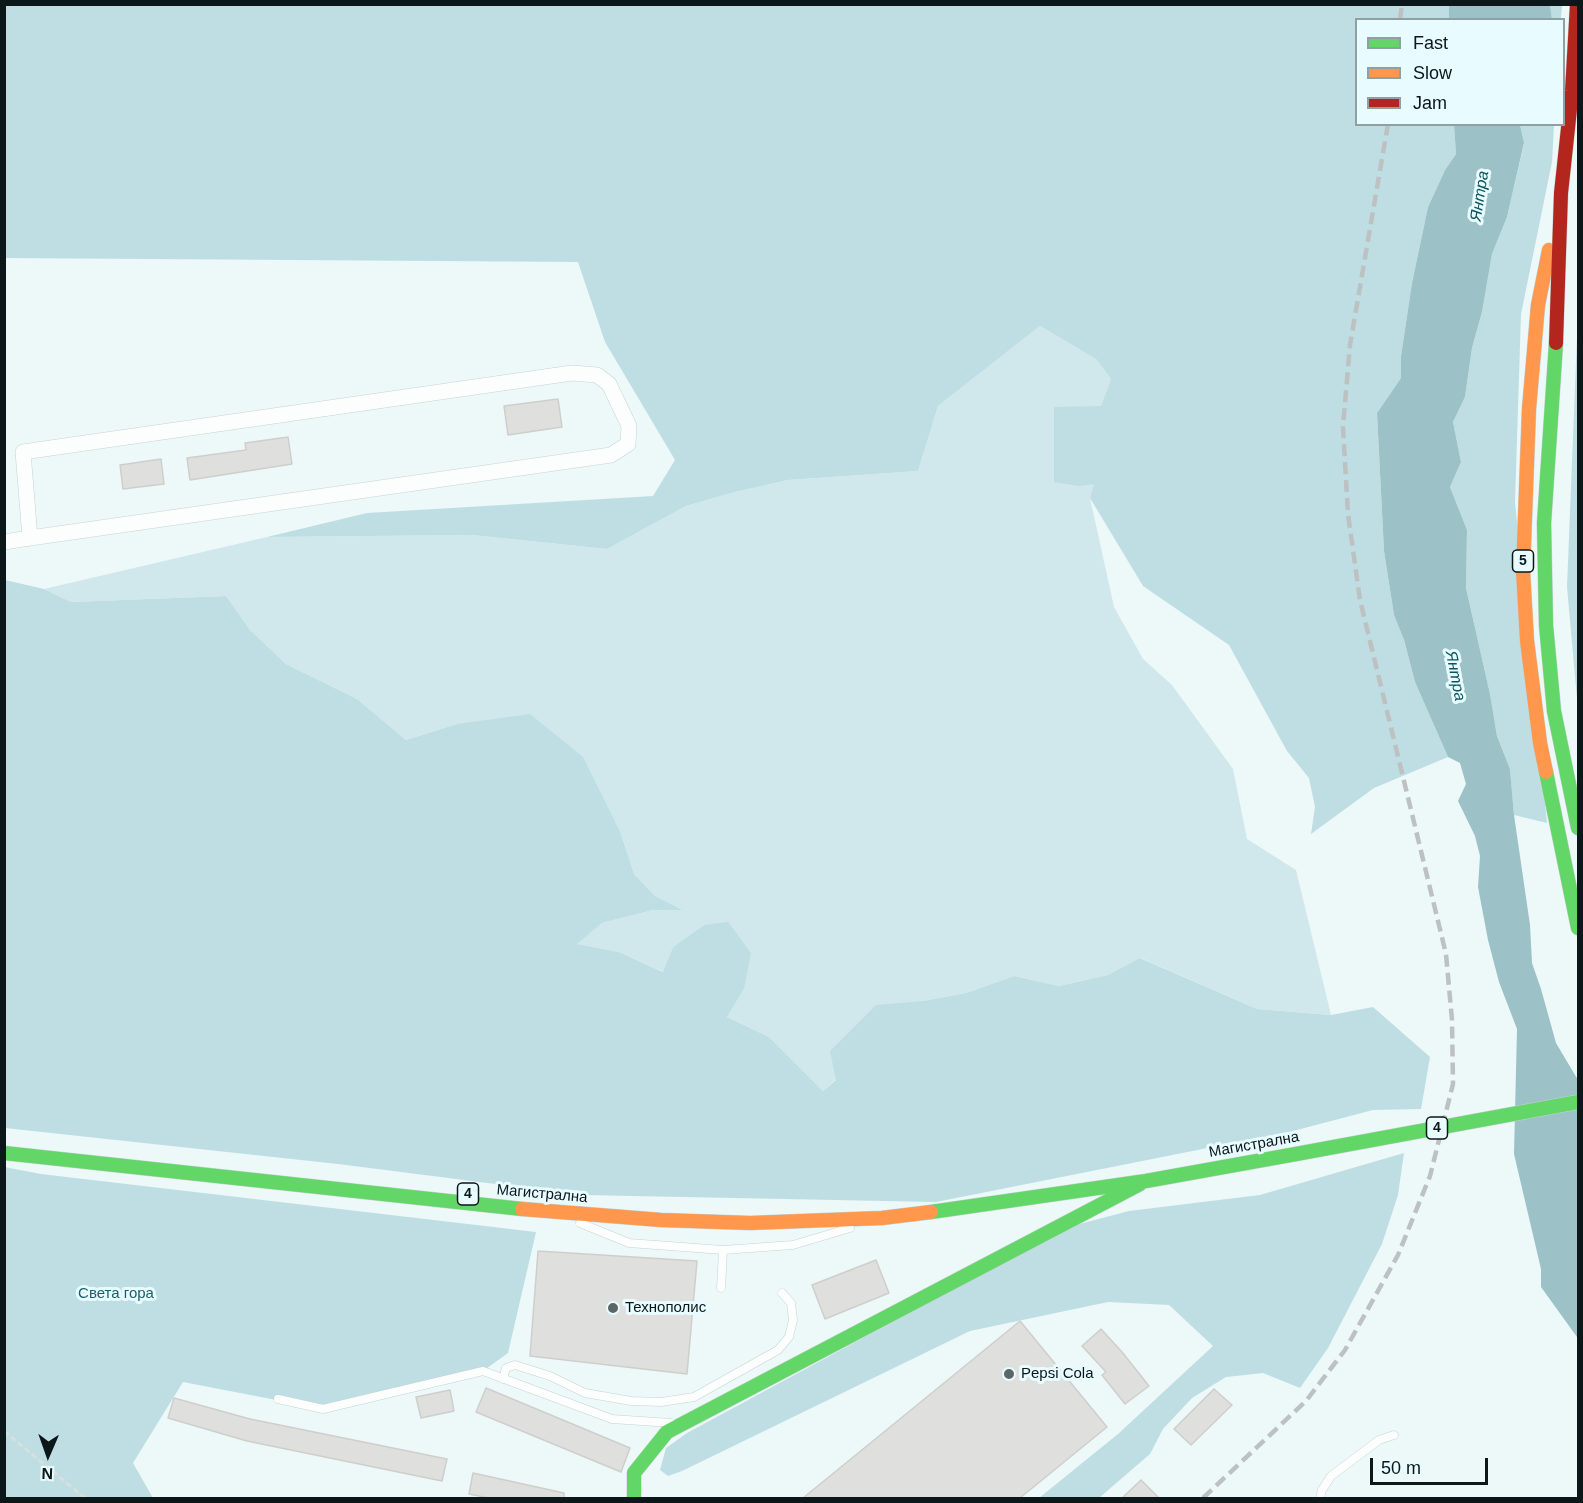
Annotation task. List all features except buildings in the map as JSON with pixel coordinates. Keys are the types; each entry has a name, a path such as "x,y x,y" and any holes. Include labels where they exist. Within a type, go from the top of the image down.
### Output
{"main road":[{"name":"5","path":"1577,4 1572,91 1561,193 1558,309 1544,523 1546,625 1554,711 1578,828"},
{"name":"5","path":"1561,193 1538,305 1528,419 1523,572 1527,641 1540,742 1578,928"},
{"name":"Магистрална","path":"4,1153 554,1212 661,1220 750,1223 882,1218 934,1212 1146,1181 1578,1102"},
{"name":"Магистрална","path":"4,1143 179,1165 555,1202 661,1210 750,1214 882,1210 934,1212"},
{"path":"634,1498 634,1473 667,1432 1146,1181"}],"street":[{"path":"4,542 611,455 628,444 629,426 609,384 597,375 572,373 23,452 30,538"}],"lane":[{"path":"554,1212 629,1243 723,1250 793,1245 882,1218"},
{"path":"721,1288 723,1250"},
{"path":"503,1378 506,1368 515,1365 550,1376 585,1393 661,1402 694,1397 778,1350 789,1337 793,1320 791,1303 782,1293"},
{"path":"278,1399 323,1409 483,1371 612,1419 681,1424"},
{"path":"1320,1498 1322,1490 1332,1476 1379,1440 1394,1435"}],"path":[{"path":"5,1431 85,1498"}],"shaded area":[{"path":"1040,326 1096,359 1111,379 1101,406 1095,484 1090,498 1114,607 1143,659 1172,685 1233,769 1247,839 1296,870 1331,1015 1257,1009 1141,958 1108,975 1059,986 1014,976 966,993 923,1001 823,1091 769,1037 727,1017 744,989 704,925 673,947 664,972 619,952 576,944 602,923 653,910 680,910 655,896 634,874 621,834 457,724 406,740 357,699 286,664 250,630 226,596 71,602 44,589 267,537 472,535 607,549 686,506 735,492 788,480 918,471 938,406"}],"green space":[{"path":"5,5 1449,5 1449,18 1355,18 1355,126 1454,126 1456,154 1445,170 1428,207 1412,283 1401,356 1401,378 1377,413 1384,551 1394,615 1404,640 1415,682 1448,757 1374,788 1311,834 1315,807 1309,778 1287,751 1229,645 1143,586 1090,498 1094,484 1079,486 1054,482 1054,407 1101,406 1111,379 1096,359 1040,326 938,406 918,471 788,480 735,492 686,506 607,549 472,535 267,537 367,513 653,496 675,460 605,342 578,262 5,258"},
{"path":"1550,5 1562,5 1561,18 1552,18"},
{"path":"1520,126 1554,126 1552,162 1521,314 1515,502 1547,823 1514,815 1510,769 1497,736 1466,588 1467,530 1450,487 1461,462 1453,422 1465,397 1472,348 1482,312 1492,254 1507,217 1524,144"},
{"path":"1578,312 1578,710 1567,587"},
{"path":"5,580 44,589 71,602 226,596 250,630 286,664 357,699 406,740 457,724 530,714 583,757 621,834 634,874 655,896 682,910 653,910 602,923 577,944 619,952 663,972 673,947 704,925 728,922 751,953 744,989 727,1017 769,1037 823,1091 836,1080 830,1051 876,1005 923,1001 966,993 1014,976 1059,986 1108,975 1140,958 1257,1009 1331,1015 1373,1007 1430,1057 1421,1109 1373,1110 1293,1131 936,1202 582,1195 338,1164 5,1128"},
{"path":"1404,1153 1398,1195 1382,1244 1328,1348 1300,1388 1263,1373 1226,1377 1192,1398 1163,1429 1150,1454 1099,1498 1039,1498 1118,1434 1213,1346 1169,1305 1108,1302 970,1331 682,1471 668,1476 660,1470 666,1448 687,1433 1068,1227 1129,1211 1260,1195"},
{"name":"Света гора","path":"4,1167 41,1174 536,1232 508,1353 483,1371 323,1409 183,1382 133,1463 153,1498 5,1498"}],"water":[{"path":"1449,5 1550,5 1552,18 1449,18"},
{"name":"Янтра","path":"1454,126 1520,126 1524,143 1507,217 1492,254 1482,312 1472,348 1465,397 1453,422 1461,462 1450,487 1467,530 1466,588 1497,736 1510,769 1514,815 1530,925 1532,963 1556,1043 1578,1080 1578,1400 1577,1337 1541,1287 1541,1269 1514,1154 1517,1029 1499,982 1488,940 1478,887 1480,856 1475,836 1458,801 1466,784 1460,763 1448,757 1415,682 1404,640 1394,615 1384,551 1377,413 1401,378 1401,356 1412,283 1428,207 1445,170 1456,154"}],"railway":[{"path":"1400,18 1402,4"},
{"path":"1203,1498 1306,1401 1345,1350 1398,1255 1430,1176 1453,1084 1452,1020 1446,954 1360,600 1348,514 1343,427 1350,345 1388,126"}],"traffic: fast":[{"path":"1556,343 1544,523 1546,625 1554,711 1578,828"},
{"path":"1546,772 1578,928"},
{"path":"1296,1154 1578,1102"},
{"path":"4,1153 522,1209"},
{"path":"931,1212 1146,1181 1296,1154"},
{"path":"634,1498 634,1473 667,1432 1140,1184"}],"traffic: slow":[{"path":"1546,772 1527,641 1523,571 1529,409 1538,305 1549,250"},
{"path":"522,1209 661,1220 750,1223 882,1218 931,1212"}],"traffic: jam":[{"path":"1556,343 1561,193 1572,91 1577,4"}],"place":[{"name":"Технополис","path":"613,1308"},
{"name":"Pepsi Cola","path":"1009,1374"}]}
